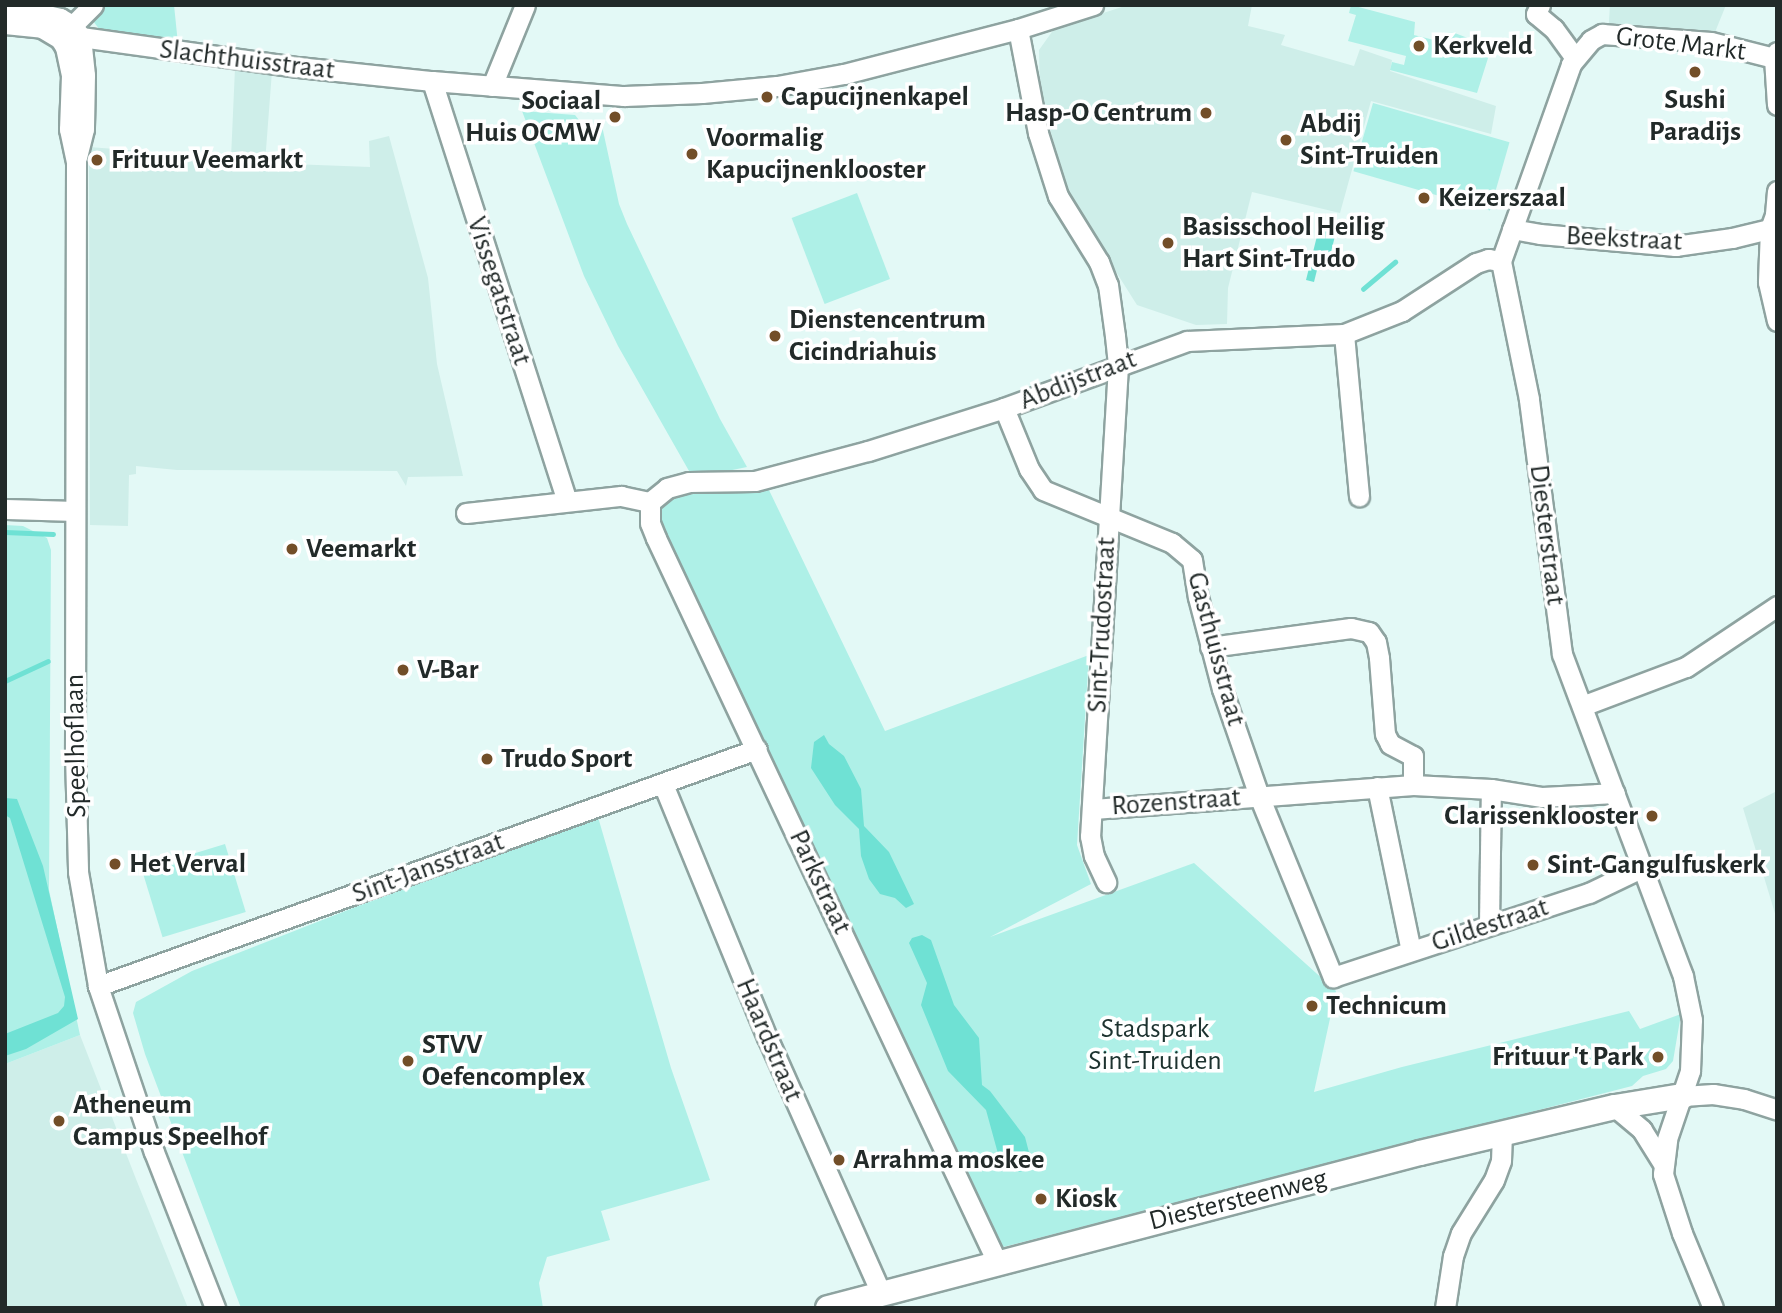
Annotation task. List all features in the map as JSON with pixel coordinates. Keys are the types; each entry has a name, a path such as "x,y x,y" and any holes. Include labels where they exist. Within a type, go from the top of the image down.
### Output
{"main road":[{"name":"Diestersteenweg","path":"828,1308 1420,1153 1502,1136 1615,1107 1683,1096"}],"street":[{"path":"5,12 46,15 71,34 93,5"},
{"path":"492,86 525,5"},
{"name":"Slachthuisstraat","path":"5,24 183,52 432,81 624,96 777,86 844,74 1018,29 1039,13 1093,5"},
{"path":"1501,261 1580,52 1554,29 1538,10"},
{"name":"Sint-Trudostraat","path":"1018,29 1032,110 1058,196 1098,262 1108,285 1118,366 1090,836 1094,856 1106,882"},
{"name":"Speelhoflaan","path":"71,34 65,47 71,75 69,129 76,162 78,872 98,986 154,1152 215,1308"},
{"name":"Grote Markt","path":"1580,52 1602,34 1711,42 1775,55"},
{"path":"1775,55 1777,105"},
{"name":"Vissegatstraat","path":"432,81 567,501"},
{"path":"1777,191 1768,282 1777,321"},
{"name":"Beekstraat","path":"1512,229 1675,246 1773,228"},
{"name":"Abdijstraat","path":"650,502 667,488 690,482 755,481 811,468 1004,408 1186,341 1343,334 1402,311 1476,263 1501,261"},
{"name":"Diesterstraat","path":"1501,261 1529,399 1562,654 1682,976 1692,1020 1690,1071 1671,1125 1662,1162"},
{"path":"1343,334 1359,496"},
{"name":"Gasthuisstraat","path":"1004,408 1030,469 1043,490 1172,543 1192,560 1210,647 1259,796 1333,977"},
{"path":"467,513 621,496 650,502"},
{"name":"Parkstraat","path":"650,502 650,523 656,538 997,1262"},
{"path":"5,509 75,511"},
{"path":"1582,706 1686,667 1777,606"},
{"path":"1210,647 1351,628 1369,632 1376,642 1379,658 1385,734 1390,744 1413,756 1413,785"},
{"name":"Sint-Jansstraat","path":"98,986 757,749"},
{"name":"Haardstraat","path":"663,784 767,1037 881,1293"},
{"name":"Rozenstraat","path":"1093,808 1413,785 1491,789 1542,797 1615,793"},
{"path":"1377,787 1411,951"},
{"path":"1489,924 1491,789"},
{"name":"Gildestraat","path":"1333,977 1589,893 1643,867"},
{"path":"1683,1096 1713,1094 1775,1106"},
{"path":"1615,1107 1642,1130 1662,1162 1663,1174 1682,1233 1713,1308"},
{"path":"1445,1308 1449,1274 1461,1233 1494,1180 1501,1161 1502,1136"}],"shaded area":[{"name":"Hasp-O Centrum","path":"1128,5 1252,5 1248,26 1285,35 1281,45 1354,66 1360,49 1392,60 1390,71 1496,106 1491,134 1371,101 1340,213 1252,192 1228,288 1227,324 1196,325 1137,305 1070,199 1040,94 1039,50 1054,29"},
{"path":"1610,5 1726,5 1709,47 1608,38"},
{"path":"235,68 272,71 265,163 370,167 369,141 389,136 428,278 437,364 463,476 408,477 406,486 397,471 177,470 136,466 136,474 129,475 128,526 90,525 89,147 231,158"},
{"path":"1319,228 1336,232 1327,268 1318,266 1314,282 1306,280"},
{"path":"824,735 829,744 844,756 861,789 864,826 889,852 914,904 906,908 895,898 880,894 869,879 861,856 859,829 835,805 811,768 814,742"},
{"path":"1777,791 1777,920 1743,808"},
{"path":"5,798 17,799 43,866 78,1019 26,1049 5,1056 5,1034 58,1013 64,1006 65,997 10,818 5,815"},
{"path":"922,935 931,940 954,1005 979,1038 982,1085 990,1091 1025,1137 1032,1164 1029,1169 1019,1172 1009,1169 1000,1161 986,1110 948,1071 921,1005 927,983 909,943 912,938"},
{"name":"Atheneum Campus Speelhof","path":"80,1035 188,1308 5,1308 5,1064"}],"green space":[{"path":"104,5 174,5 178,44 100,30 93,21"},
{"name":"Kerkveld","path":"1351,5 1415,22 1414,35 1442,42 1444,33 1452,32 1473,40 1471,49 1489,55 1477,93 1390,70 1392,62 1404,65 1406,56 1348,41 1356,15 1349,13"},
{"path":"1373,103 1509,142 1490,210 1353,171"},
{"path":"522,111 575,115 586,129 602,126 619,204 627,224 720,419 747,467 693,478 618,346 584,276"},
{"path":"857,193 890,279 825,304 792,218"},
{"name":"Stadspark Sint-Truiden","path":"768,488 885,731 1089,655 1077,845 1091,884 990,937 1194,863 1336,991 1314,1092 1402,1067 1629,1011 1640,1029 1681,1014 1673,1061 1666,1069 1643,1076 1632,1086 999,1248 663,533 660,511 668,500 682,495"},
{"path":"5,525 23,526 47,538 51,550 49,890 80,1035 5,1064"},
{"name":"STVV Oefencomplex","path":"598,817 671,1068 710,1180 601,1211 610,1240 547,1257 539,1283 543,1308 241,1308 145,1054 133,1013 136,1002 192,971 496,852"},
{"path":"225,844 246,912 163,937 142,869"}],"waterway":[{"path":"1363,289 1395,262"},
{"path":"5,532 53,534"},
{"path":"5,681 48,661"}],"place":[{"name":"Kerkveld","path":"1419,46"},
{"name":"Sushi Paradijs","path":"1695,72"},
{"name":"Capucijnenkapel","path":"767,97"},
{"name":"Hasp-O Centrum","path":"1206,113"},
{"name":"Sociaal Huis OCMW","path":"615,117"},
{"name":"Abdij Sint-Truiden","path":"1286,140"},
{"name":"Voormalig Kapucijnenklooster","path":"692,154"},
{"name":"Frituur Veemarkt","path":"97,160"},
{"name":"Keizerszaal","path":"1424,198"},
{"name":"Basisschool Heilig Hart Sint-Trudo","path":"1168,243"},
{"name":"Dienstencentrum Cicindriahuis","path":"775,336"},
{"name":"Veemarkt","path":"292,549"},
{"name":"V-Bar","path":"403,670"},
{"name":"Trudo Sport","path":"487,759"},
{"name":"Clarissenklooster","path":"1652,816"},
{"name":"Het Verval","path":"115,864"},
{"name":"Sint-Gangulfuskerk","path":"1533,865"},
{"name":"Technicum","path":"1312,1006"},
{"name":"Frituur 't Park","path":"1658,1057"},
{"name":"STVV Oefencomplex","path":"408,1061"},
{"name":"Atheneum Campus Speelhof","path":"59,1121"},
{"name":"Arrahma moskee","path":"839,1160"},
{"name":"Kiosk","path":"1041,1199"}]}
